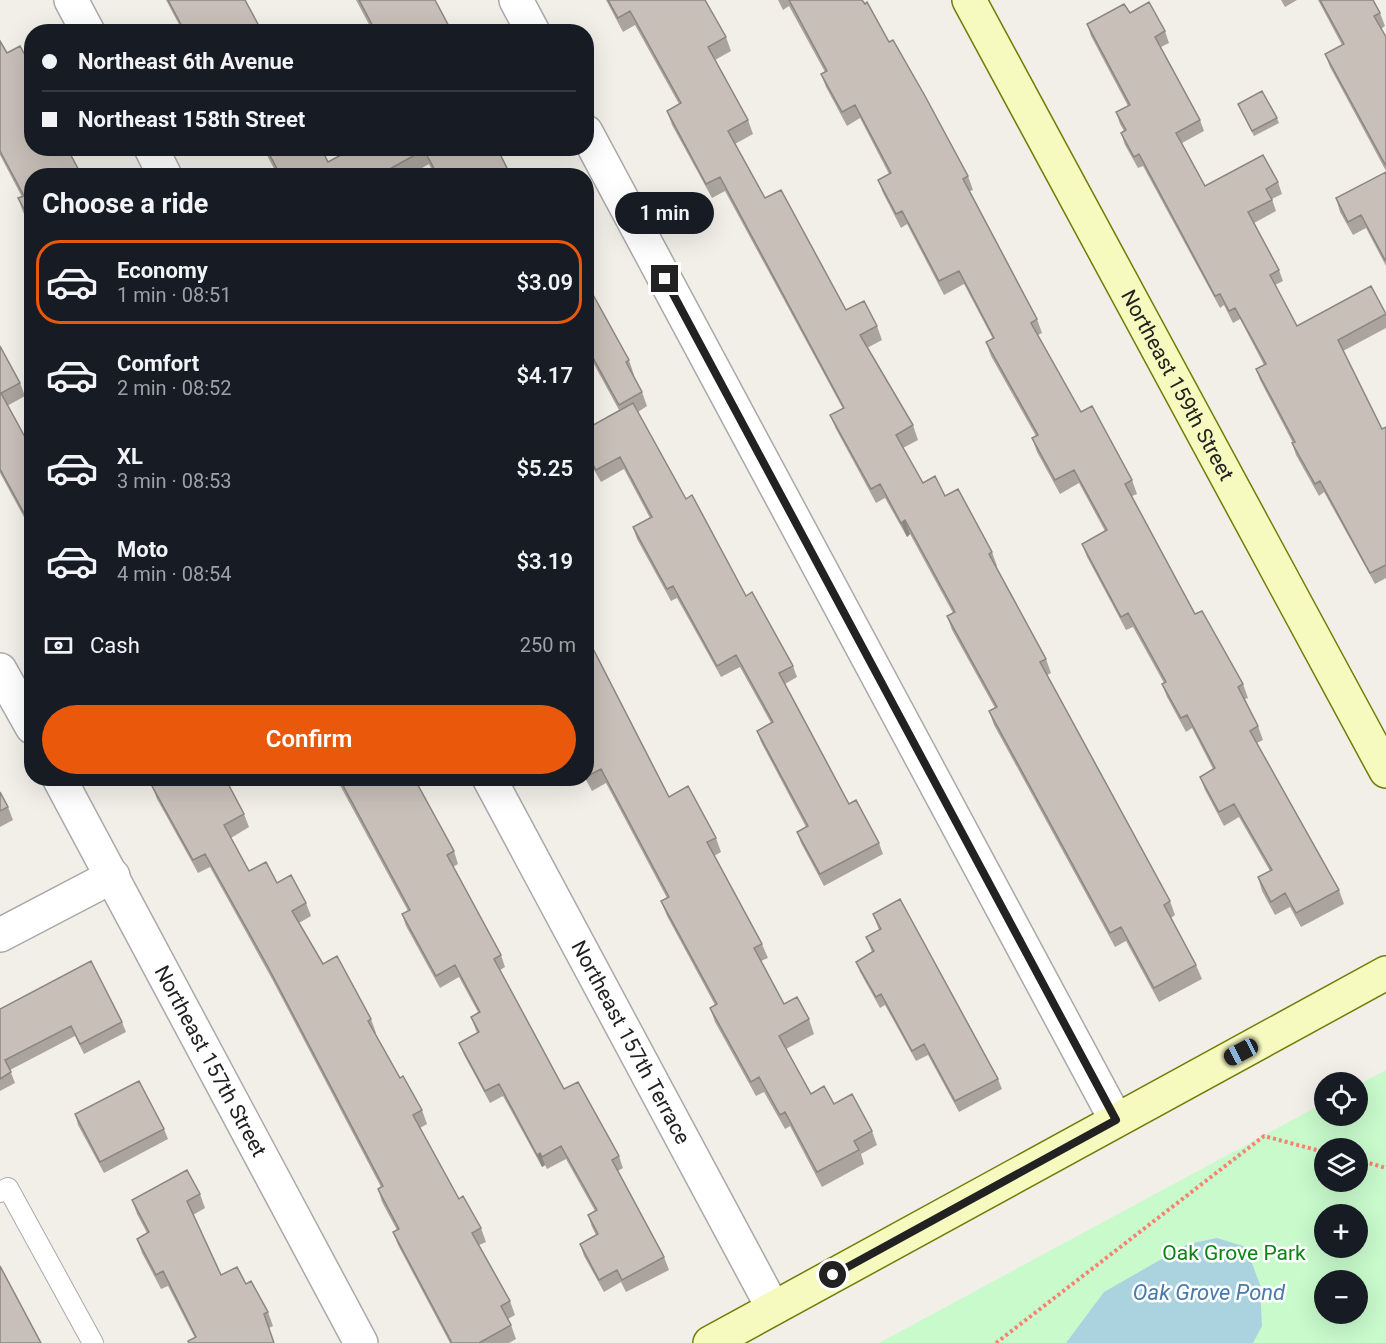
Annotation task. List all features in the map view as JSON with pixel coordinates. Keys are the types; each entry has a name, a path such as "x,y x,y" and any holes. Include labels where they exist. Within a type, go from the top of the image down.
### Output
{"street":[{"path":"71,0 84,24"},
{"path":"516,0 529,24"},
{"name":"Northeast 159th Street","path":"969,0 1386,771"},
{"path":"594,147 1116,1120"},
{"path":"0,670 24,714"},
{"name":"Northeast 157th Street","path":"64,786 361,1343"},
{"name":"Northeast 157th Terrace","path":"493,786 773,1308"},
{"path":"0,935 113,876"},
{"path":"710,1343 1386,973"}],"lane":[{"path":"0,1192 8,1188 93,1343"}],"path":[{"path":"996,1343 1264,1136 1314,1149"},
{"path":"1368,1162 1386,1167"}],"green space":[{"name":"Oak Grove Park","path":"1386,1070 1386,1343 879,1343 1314,1108 1314,1126 1368,1126 1368,1080"}],"water":[{"name":"Oak Grove Pond","path":"1217,1238 1246,1247 1260,1285 1262,1326 1253,1343 1066,1343 1104,1292 1188,1244"}],"building":[{"path":"168,0 245,0 258,24 181,24"},
{"path":"359,0 435,0 448,24 372,24"},
{"path":"608,0 705,0 726,37 708,47 748,120 728,131 765,198 781,190 846,310 864,301 877,326 860,335 913,425 896,435 923,483 935,476 945,496 958,489 992,552 989,554 1046,659 1040,662 1170,901 1164,905 1196,965 1154,988 1121,927 1110,933 989,711 997,707 947,616 955,612 905,520 901,523 880,484 871,489 830,415 844,408 720,177 706,184 667,111 681,103 630,11 618,18"},
{"path":"789,0 862,0 865,4 867,2 889,42 893,40 968,176 963,179 1037,319 1031,323 1081,412 1092,406 1132,480 1125,484 1195,614 1202,611 1243,684 1238,687 1258,726 1250,731 1339,890 1296,913 1285,893 1271,902 1258,877 1272,870 1234,804 1219,812 1200,777 1215,768 1187,715 1181,718 1162,684 1166,682 1128,613 1121,617 1082,544 1107,530 1074,470 1055,480 1032,438 1038,435 986,342 994,338 959,271 939,281 902,211 896,214 878,180 891,173 855,105 842,112 821,74 827,71"},
{"path":"1320,0 1373,0 1380,13 1374,16 1386,37 1386,166 1325,54 1344,44"},
{"path":"1149,2 1165,31 1155,37 1200,120 1176,133 1205,186 1263,155 1278,182 1266,189 1272,200 1248,212 1279,270 1270,275 1297,326 1371,286 1386,314 1338,340 1382,429 1386,427 1386,565 1370,573 1320,481 1315,484 1292,443 1295,442 1256,369 1266,364 1235,308 1229,311 1220,294 1215,296 1139,154 1134,157 1121,133 1126,130 1116,112 1130,105 1087,24 1124,4 1130,13"},
{"path":"0,41 7,53 20,46 24,53 24,156 71,156 78,168 24,168 24,196 0,151"},
{"path":"1262,91 1277,118 1252,131 1238,104"},
{"path":"270,156 325,156 328,162 339,156 413,156 391,168 277,168"},
{"path":"427,156 501,156 507,168 434,168"},
{"path":"1386,172 1385,260 1361,215 1348,222 1336,198"},
{"path":"24,196 24,209 18,198"},
{"path":"594,297 629,360 626,362 642,392 619,405 594,360"},
{"path":"0,346 20,383 1,393 24,435 24,513 0,469"},
{"path":"633,403 686,499 692,495 746,596 752,592 793,666 779,673 849,804 856,800 879,843 820,874 797,832 808,826 757,731 773,722 736,655 717,666 673,586 667,589 633,527 652,517 620,457 596,470 594,466 594,425"},
{"path":"594,651 669,797 688,786 716,838 707,842 762,944 754,948 784,1004 797,997 809,1019 779,1036 811,1094 824,1086 834,1104 852,1094 872,1131 854,1141 859,1150 817,1172 785,1112 780,1115 759,1077 751,1082 710,1008 717,1004 661,901 669,897 601,769 594,773"},
{"path":"152,786 229,786 244,814 224,825 249,871 266,862 277,883 291,875 306,903 292,911 323,964 337,956 371,1019 368,1021 400,1078 403,1076 422,1110 413,1115 459,1199 463,1196 481,1228 472,1233 510,1301 501,1306 511,1325 479,1343 452,1343 393,1232 399,1229 378,1189 383,1186 267,965 205,854 193,860"},
{"path":"343,786 418,786 454,851 447,855 501,955 494,959 564,1089 578,1082 619,1156 612,1160 664,1257 622,1280 617,1270 599,1280 580,1244 598,1234 588,1215 597,1210 561,1146 542,1157 540,1153 537,1155 499,1084 485,1091 459,1043 479,1032 471,1017 480,1012 455,965 436,976 402,914 410,910"},
{"path":"0,792 8,807 0,811"},
{"path":"900,899 998,1079 955,1101 924,1044 912,1051 881,994 876,997 856,962 874,951 866,937 881,929 873,914"},
{"path":"91,961 122,1022 80,1044 71,1026 5,1060 11,1072 0,1079 0,1009"},
{"path":"139,1081 164,1129 100,1162 75,1114"},
{"path":"187,1170 200,1194 187,1201 221,1275 237,1267 246,1284 251,1281 268,1312 264,1314 274,1343 189,1343 188,1341 196,1337 163,1271 156,1275 137,1239 149,1232 132,1200"},
{"path":"0,1266 41,1343 0,1343"}],"route":[{"path":"665,279 1116,1120 833,1275"}]}
